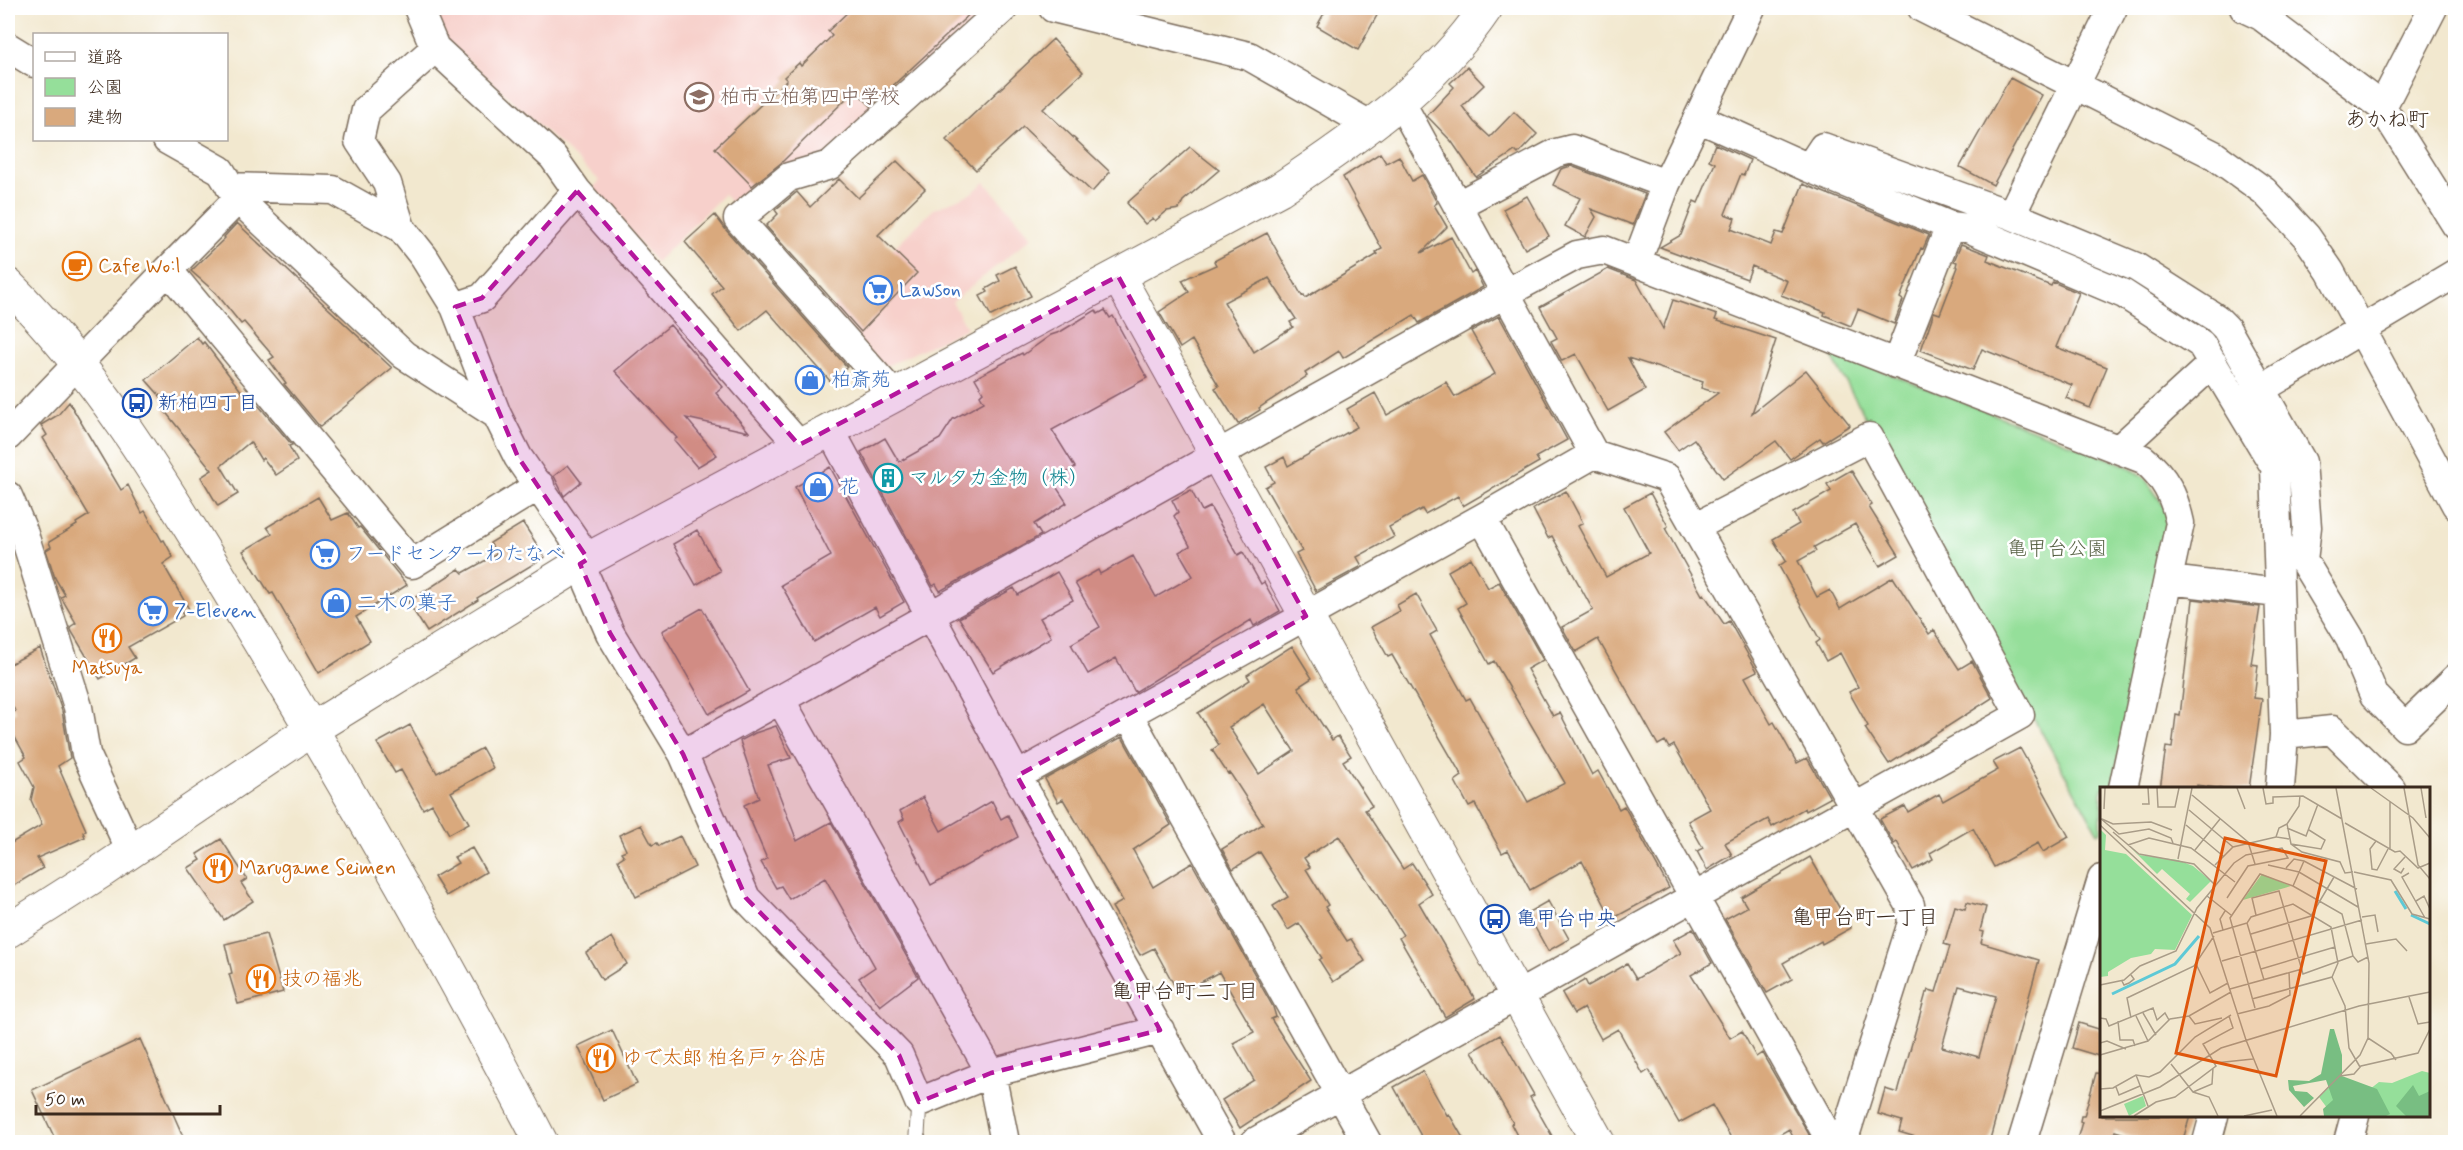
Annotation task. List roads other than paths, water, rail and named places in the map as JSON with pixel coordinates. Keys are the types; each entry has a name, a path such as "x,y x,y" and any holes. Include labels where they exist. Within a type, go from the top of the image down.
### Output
{"street":[{"path":"418,8 435,48 553,157 577,191 799,445"},
{"path":"894,395 738,219 789,177 830,165 1004,8"},
{"path":"1053,8 1249,56 1370,125"},
{"path":"8,931 132,852 312,729 584,561 829,428 1280,189 1331,155 1400,101 1440,63 1476,23 1486,8"},
{"path":"1637,261 1666,184 1751,8"},
{"path":"1922,8 2214,155 2264,191 2306,236 2330,271 2456,505"},
{"path":"2011,215 2113,8"},
{"path":"2382,107 2433,8"},
{"path":"2257,10 2382,107 2456,225"},
{"path":"8,47 33,62"},
{"path":"435,48 366,110 359,141 387,183 401,228 424,257 455,307 497,415 518,457 540,485 584,561 610,633 683,754 746,898 899,1055 919,1102 992,1073 1160,1030"},
{"path":"1400,101 1594,454 1667,478 1910,905 1912,923 1844,1142 1825,1131 1482,518"},
{"path":"1698,118 1809,168 1950,226 1968,228 2124,294 2201,344 2275,467 2284,735 2280,787"},
{"path":"169,141 220,170 234,193 404,355 497,415"},
{"path":"1809,168 1823,147 2011,215 2136,267 2216,318 2226,328 2302,462 2307,527 2303,560 2350,638 2374,695 2405,727 2456,678"},
{"path":"1458,205 1556,153 1572,149 1666,184"},
{"path":"8,436 168,270 234,193 333,190 401,228"},
{"path":"455,307 482,298 577,191"},
{"path":"1896,364 1950,226"},
{"path":"683,754 1506,293 1577,255 1604,250 2119,449 2143,459 2158,471 2169,486 2180,523 2123,787"},
{"path":"168,270 412,564 540,485"},
{"path":"2237,403 2456,273"},
{"path":"1118,276 1598,1143"},
{"path":"8,285 35,312 79,364 163,484 312,729 473,1010 541,1143"},
{"path":"2119,449 2213,363"},
{"path":"829,428 929,616 1222,1143"},
{"path":"1255,1143 2020,715 1869,436 1695,527"},
{"path":"1017,776 1594,454"},
{"path":"8,496 23,531 78,707 86,754 132,852"},
{"path":"2169,580 2278,593"},
{"path":"780,699 992,1073 1005,1143"},
{"path":"1128,714 1367,1143"},
{"path":"2284,735 2332,730 2389,787"},
{"path":"2022,1143 2100,886"},
{"path":"2207,1143 2214,1117"},
{"path":"2348,1143 2355,1117"}],"lane":[{"path":"919,1102 916,1135 919,1143"}],"place":[{"name":"柏市立柏第四中学校","path":"699,97"},
{"name":"Cafe Wo:l","path":"77,266"},
{"name":"Lawson","path":"878,290"},
{"name":"柏斎苑","path":"810,380"},
{"name":"新柏四丁目","path":"137,403"},
{"name":"マルタカ金物（株）","path":"888,478"},
{"name":"花","path":"818,487"},
{"name":"フードセンターわたなべ","path":"325,554"},
{"name":"二木の菓子","path":"336,603"},
{"name":"7-Eleven","path":"153,611"},
{"name":"Matsuya","path":"107,638"},
{"name":"Marugame Seimen","path":"218,868"},
{"name":"亀甲台中央","path":"1495,919"},
{"name":"技の福兆","path":"261,979"},
{"name":"ゆで太郎 柏名戸ヶ谷店","path":"601,1058"}],"district":[{"name":"あかね町","path":"2387,120"},
{"name":"亀甲台町一丁目","path":"1865,918"},
{"name":"亀甲台町二丁目","path":"1185,992"}],"park label":[{"name":"亀甲台公園","path":"2057,549"}]}
